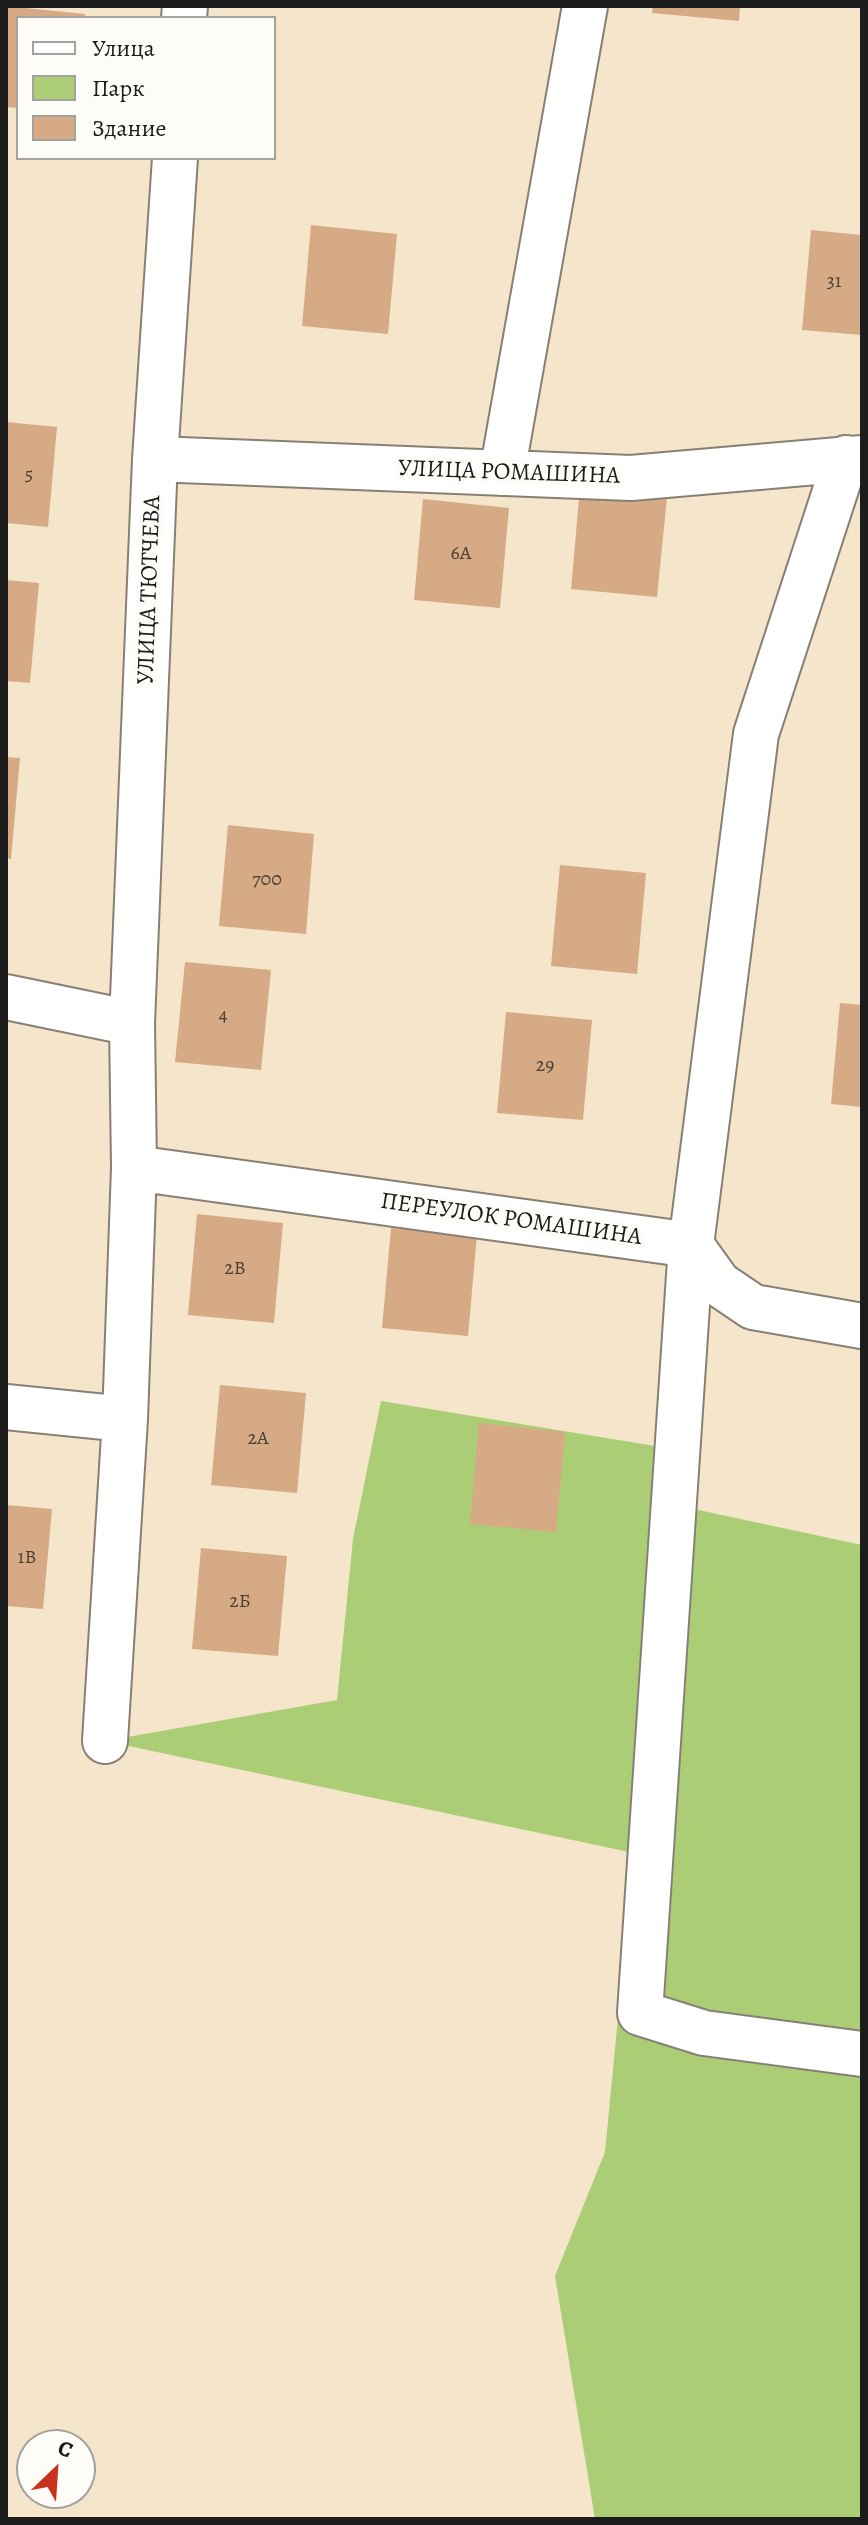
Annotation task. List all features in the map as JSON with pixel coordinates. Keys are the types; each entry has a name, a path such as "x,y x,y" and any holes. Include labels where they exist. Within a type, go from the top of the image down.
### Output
{"street":[{"path":"502,473 585,6"},
{"name":"УЛИЦА ТЮТЧЕВА","path":"105,1741 125,1419 134,1168 132,1023 155,459 175,160"},
{"path":"854,458 756,734 691,1245 640,2013 704,2033 862,2054"},
{"name":"УЛИЦА РОМАШИНА","path":"155,459 631,478 854,458"},
{"path":"6,997 132,1023"},
{"name":"ПЕРЕУЛОК РОМАШИНА","path":"134,1168 691,1245"},
{"path":"691,1245 719,1284 753,1307 862,1326"},
{"path":"6,1407 125,1419"}],"green space":[{"path":"381,1401 661,1447 675,1505 862,1545 862,2519 595,2519 555,2276 605,2152 634,1853 105,1741 337,1700 353,1539"}],"building":[{"path":"6,6 85,14 16,16 16,108 6,107"},
{"path":"653,6 740,6 739,21 652,13"},
{"path":"311,225 397,234 388,334 302,326"},
{"path":"811,230 862,235 862,335 802,330"},
{"path":"6,422 57,427 48,527 6,523"},
{"path":"580,488 667,497 657,597 571,589"},
{"path":"423,499 509,508 500,608 414,600"},
{"path":"6,580 39,583 30,683 6,681"},
{"path":"6,757 20,758 11,859 6,858"},
{"path":"228,825 314,834 306,934 219,926"},
{"path":"560,865 646,873 637,974 551,966"},
{"path":"185,962 271,970 261,1070 175,1062"},
{"path":"840,1003 862,1005 862,1107 831,1104"},
{"path":"506,1012 592,1020 583,1120 497,1113"},
{"path":"197,1214 283,1223 274,1323 188,1315"},
{"path":"391,1228 477,1235 468,1336 382,1328"},
{"path":"220,1385 306,1393 297,1493 211,1485"},
{"path":"479,1423 565,1432 556,1532 470,1524"},
{"path":"6,1505 52,1509 43,1609 6,1606"},
{"path":"201,1548 287,1556 278,1656 192,1649"}]}
